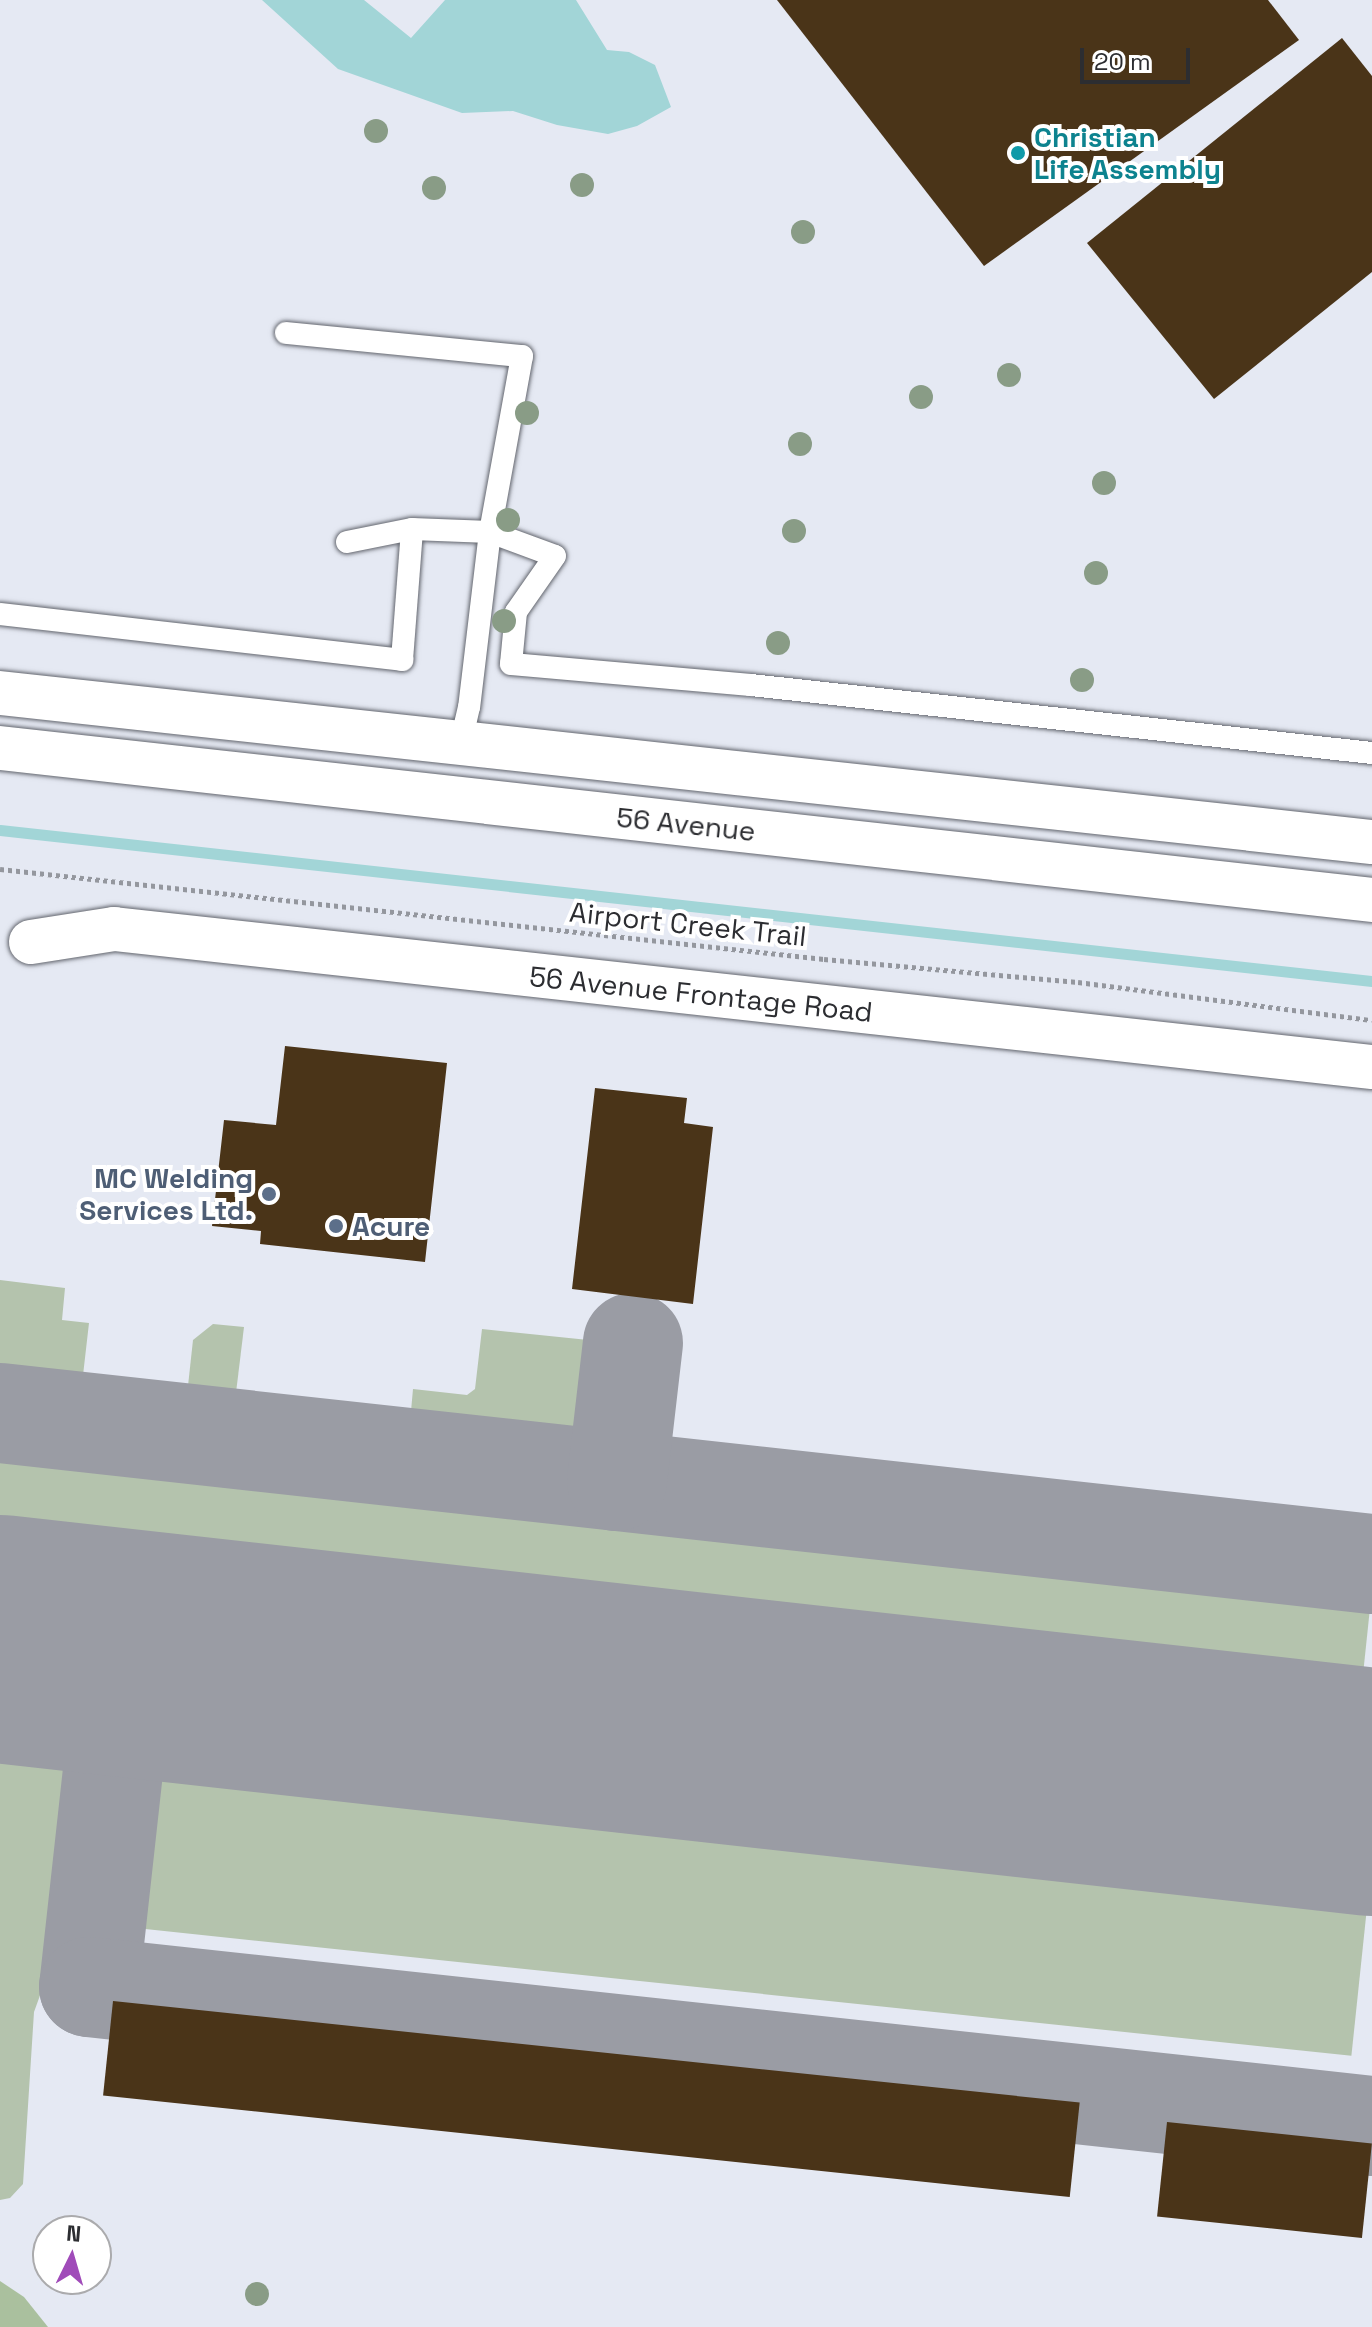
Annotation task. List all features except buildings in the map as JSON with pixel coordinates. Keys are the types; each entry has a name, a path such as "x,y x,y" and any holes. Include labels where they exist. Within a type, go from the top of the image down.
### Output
{"main road":[{"name":"56 Avenue","path":"0,693 1372,842"},
{"path":"424,795 461,742"},
{"name":"56 Avenue","path":"0,748 1372,900"},
{"name":"56 Avenue Frontage Road","path":"31,942 114,929 1372,1067"}],"lane":[{"path":"286,333 522,356 490,532 469,707 461,742"},
{"path":"0,614 402,660 412,529"},
{"path":"347,542 412,529 490,532 555,556 516,612 511,664 767,686 1372,753"}],"path":[{"name":"Airport Creek Trail","path":"0,869 808,957 1078,982 1372,1020"}],"shaded area":[{"path":"262,0 364,0 411,38 445,0 576,0 607,50 629,52 655,65 671,107 637,126 608,134 557,125 513,111 462,113 338,69"},
{"path":"0,1280 65,1288 62,1320 89,1323 82,1384 0,1374"},
{"path":"213,1324 244,1327 235,1401 187,1395 193,1340"},
{"path":"482,1329 598,1341 615,1358 605,1444 410,1422 413,1389 467,1395 475,1389"},
{"path":"0,1431 1372,1575 1359,1717 0,1574"},
{"path":"0,1701 90,1712 67,1921 34,2012 23,2184 10,2198 0,2200"},
{"path":"146,1719 1372,1848 1351,2056 124,1927"},
{"path":"0,2281 24,2297 48,2327 0,2327"}],"waterway":[{"path":"0,830 1372,981"}],"taxiway":[{"path":"617,1481 633,1343"},
{"path":"0,1413 1372,1564"},
{"path":"126,1653 89,1987 1372,2126"}],"runway":[{"path":"0,1639 1372,1792"}],"place":[{"name":"Christian Life Assembly","path":"1018,153"},
{"name":"MC Welding Services Ltd.","path":"269,1194"},
{"name":"Acure","path":"336,1226"}]}
